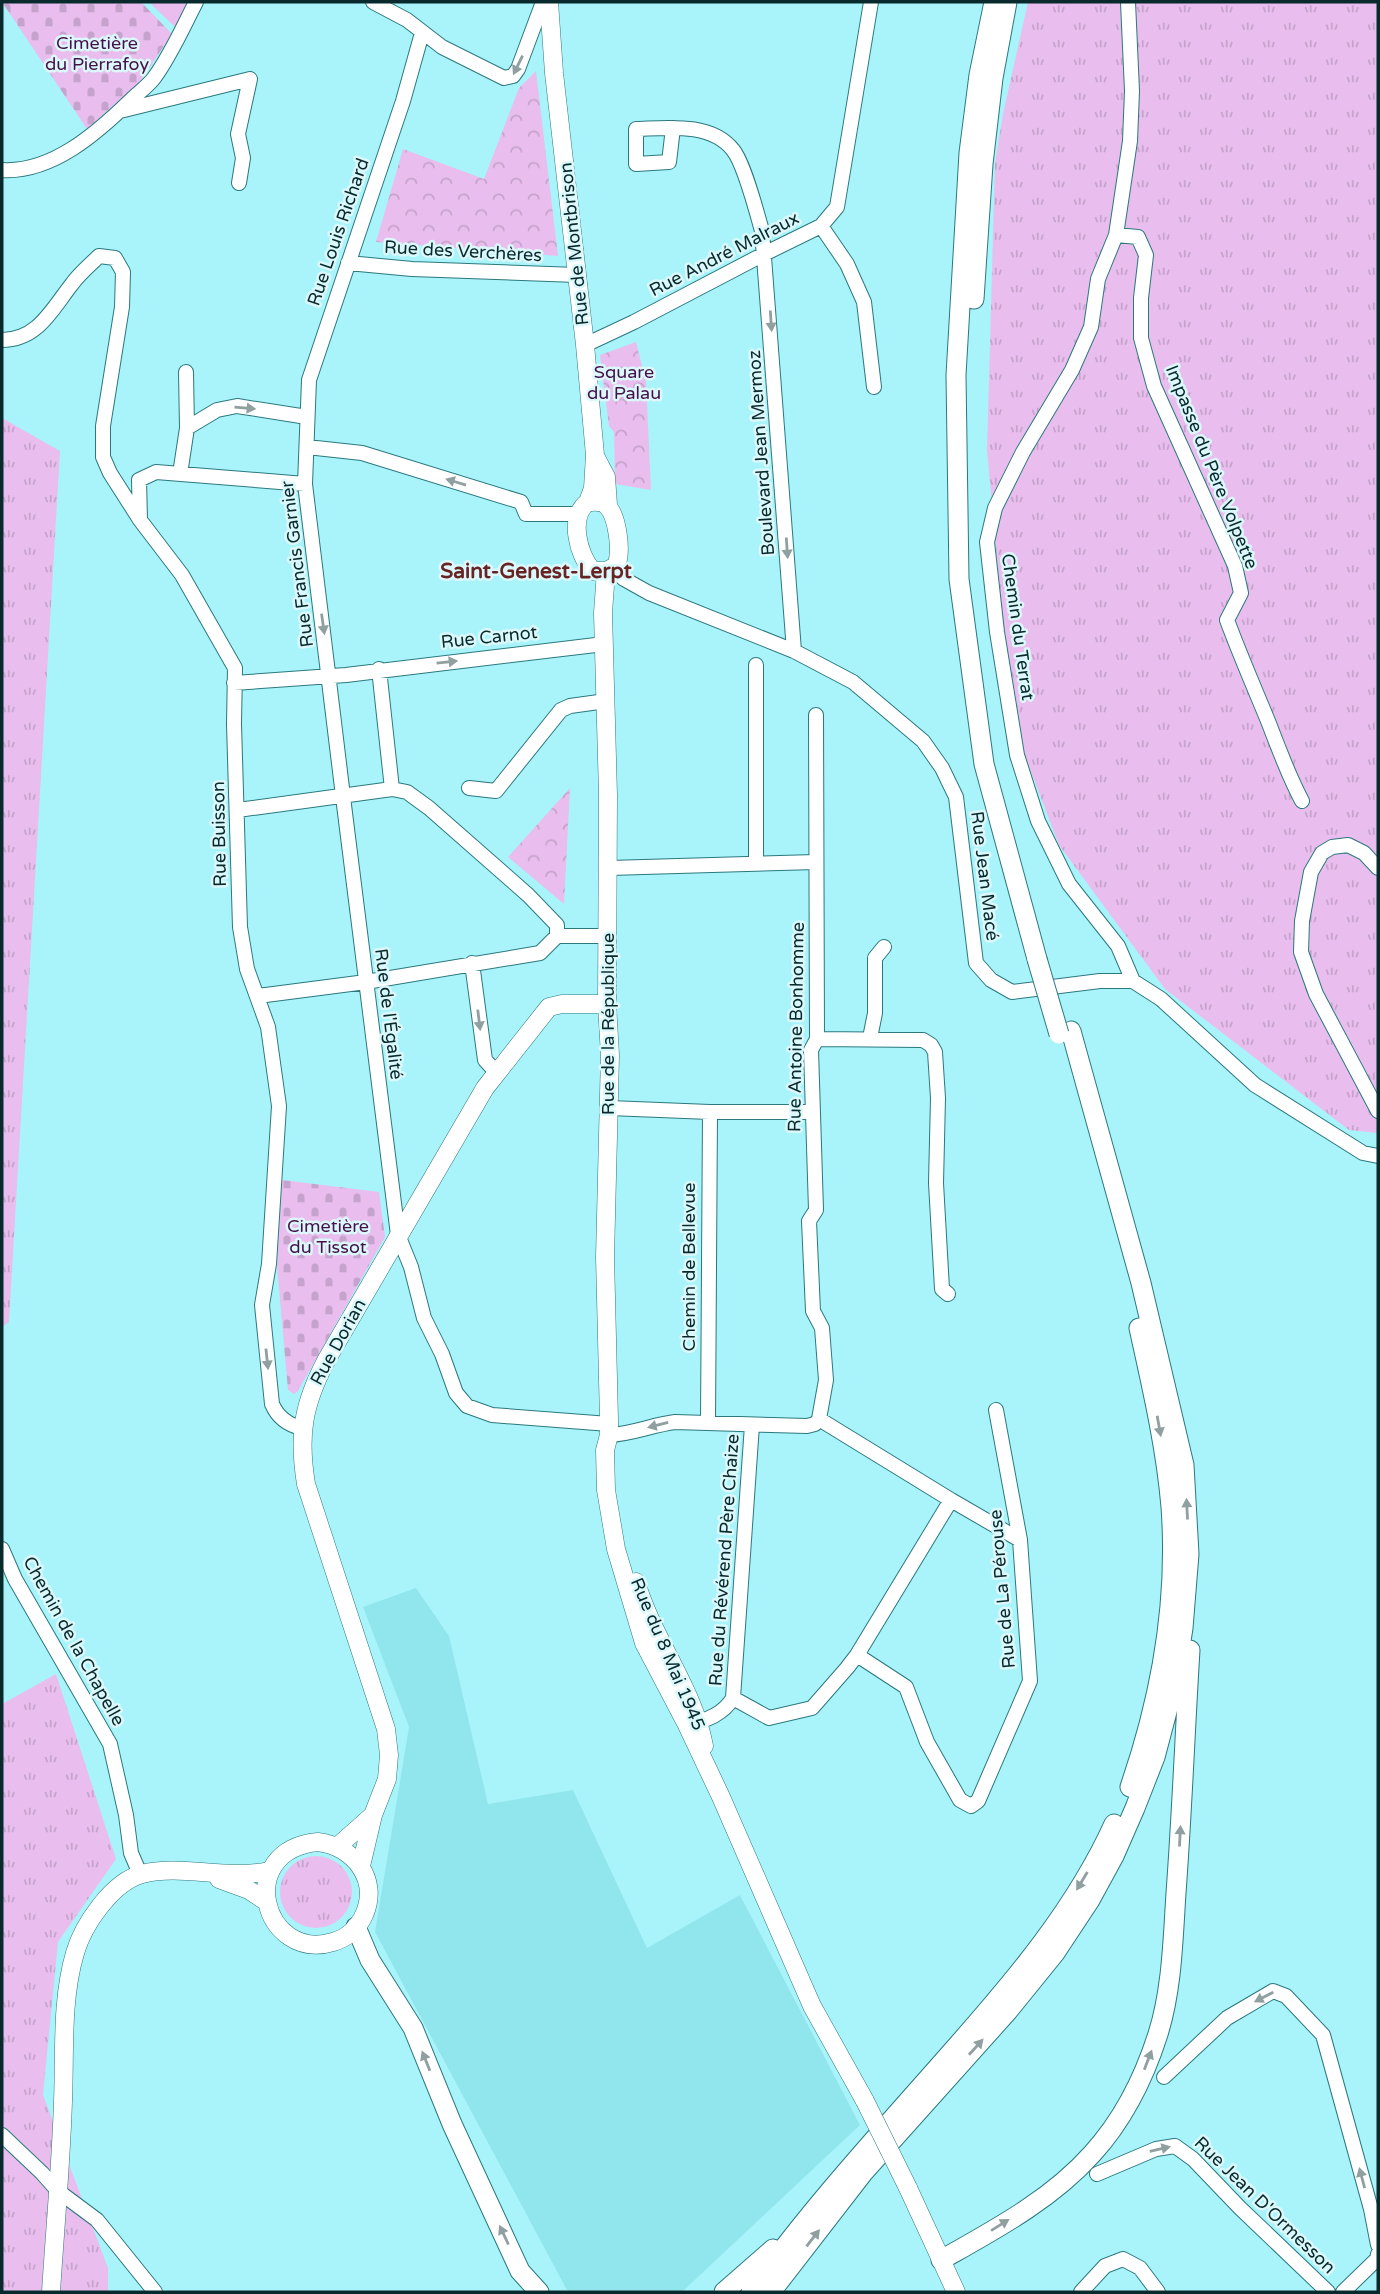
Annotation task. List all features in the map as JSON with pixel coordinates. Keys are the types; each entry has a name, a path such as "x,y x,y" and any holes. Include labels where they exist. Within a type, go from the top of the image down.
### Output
{"highway":[{"path":"941,2260 1029,2207 1064,2181 1092,2155 1118,2121 1140,2083 1159,2032 1167,1985 1179,1855 1194,1605 1184,1465 1166,1380 1044,957 984,764 958,579 956,375 968,167 979,75 994,2"},
{"path":"1007,2 993,78 983,164 967,450 970,560 978,642 1001,781 1044,957"},
{"path":"751,2292 803,2222 993,2005 1051,1932 1105,1844 1128,1792 1146,1739 1160,1684 1170,1621 1172,1566 1171,1507 1163,1451 1151,1380 1065,1032"},
{"path":"771,2292 863,2173 1016,2002 1055,1953 1090,1900 1119,1844 1155,1757 1174,1685 1183,1628 1189,1554"},
{"path":"356,1927 370,1961 413,2028 452,2124 520,2271 539,2292"},
{"path":"723,2292 803,2222"}],"main road":[{"name":"Rue de Montbrison","path":"552,2 554,73 595,455"},
{"path":"595,455 606,477 607,505 613,514 621,550 608,567 583,561 577,522 593,488 595,455"},
{"path":"583,508 599,502 607,505"},
{"name":"Rue de la République","path":"608,567 595,588 603,612 609,867 609,1108 605,1257 609,1430"},
{"name":"Rue Dorian","path":"360,1866 373,1815 387,1779 389,1755 386,1729 309,1496 302,1455 302,1428 308,1401 315,1381 398,1235 496,1072 549,1007 562,1004 607,1004"},
{"name":"Rue du 8 Mai 1945","path":"609,1430 605,1450 606,1490 616,1549 643,1643 693,1722 706,1766 813,2006 865,2101 956,2292"},
{"name":"Rue Dorian","path":"338,1846 373,1815"},
{"path":"51,2292 67,1992 75,1952 86,1926 103,1902 119,1887 140,1874 177,1870 202,1874 249,1875 269,1871 288,1851 298,1846 318,1842 338,1846 351,1854 360,1866 366,1877 368,1903 364,1916 356,1927 338,1941 327,1944 301,1942 287,1935 276,1924 267,1902 269,1871"},
{"path":"202,1874 248,1890 267,1902"}],"street":[{"path":"2,170 18,171 76,148 119,112 154,78 196,2"},
{"path":"373,2 407,20 442,47 504,78 513,76 518,69 543,2"},
{"name":"Rue André Malraux","path":"585,345 634,323 821,226 837,207 871,2"},
{"name":"Chemin du Terrat","path":"1128,2 1132,91 1130,141 1116,235 1098,279 1091,327 1072,370 1023,452 995,508 987,542 997,632 1017,755 1038,821 1069,884 1118,946 1133,981"},
{"name":"Rue Louis Richard","path":"307,447 309,380 399,113 422,33"},
{"path":"119,112 250,79 238,134 243,158 239,183"},
{"name":"Boulevard Jean Mermoz","path":"673,128 683,127 713,135 734,150 762,231 766,253 794,651"},
{"path":"821,226 847,264 864,302 874,387"},
{"name":"Impasse du Père Volpette","path":"1116,235 1138,237 1146,255 1141,298 1141,338 1154,386 1235,566 1241,593 1227,620 1287,774 1302,801"},
{"name":"Rue Buisson","path":"2,340 12,340 36,331 73,281 99,256 115,258 123,272 122,295 103,426 103,457 140,520 182,575 234,668 240,927 247,969 268,1027 279,1106 275,1192 262,1305 272,1404 275,1413 302,1428"},
{"name":"Rue des Verchères","path":"348,263 576,275"},
{"path":"180,474 187,428 186,372"},
{"path":"187,428 217,410 237,406 307,417"},
{"path":"307,447 362,453 521,502 527,514 583,508"},
{"name":"Rue Francis Garnier","path":"307,447 305,484 342,792"},
{"path":"140,520 139,480 156,472 305,484"},
{"name":"Rue Jean Macé","path":"608,567 624,579 662,598 794,651 853,682 923,741 942,768 956,797 968,915 976,963 991,980 1012,992 1100,981 1133,981"},
{"name":"Rue Carnot","path":"234,683 330,676 604,644"},
{"path":"756,665 756,863"},
{"path":"379,669 392,789"},
{"path":"469,788 496,791 561,710 570,706 606,702"},
{"name":"Rue Antoine Bonhomme","path":"816,715 817,1039 811,1050 816,1210 809,1221 813,1311 822,1328 826,1380 819,1419"},
{"path":"238,810 342,792 392,789 407,792 528,895 557,930 608,936"},
{"name":"Rue de l'Égalité","path":"342,792 398,1235 411,1267 424,1318 439,1347 456,1393 467,1406 492,1415 629,1434 655,1425 675,1422 807,1426 815,1424 819,1419"},
{"path":"1378,868 1364,853 1348,845 1332,847 1322,853 1311,872 1302,921 1301,952 1316,994 1378,1111"},
{"path":"609,867 816,862"},
{"path":"258,996 366,982 540,953 557,930"},
{"path":"870,1038 875,1013 875,958 884,947"},
{"path":"472,963 485,1060 496,1072"},
{"path":"1133,981 1161,999 1255,1085 1363,1153 1378,1156"},
{"path":"817,1039 923,1040 935,1052 938,1098 936,1184 942,1289 948,1294"},
{"path":"609,1108 813,1112"},
{"name":"Chemin de Bellevue","path":"708,1422 710,1112"},
{"name":"Rue de La Pérouse","path":"857,1655 906,1686 927,1742 960,1800 971,1806 978,1801 1030,1681 1020,1539 996,1410"},
{"path":"819,1419 950,1500 1020,1539"},
{"name":"Rue du Révérend Père Chaize","path":"733,1698 752,1425"},
{"path":"693,1722 728,1706 733,1698 769,1718 812,1708 857,1655 950,1500"},
{"name":"Chemin de la Chapelle","path":"2,1549 15,1579 110,1744 126,1815 131,1853 140,1874"},
{"path":"1164,2077 1227,2018 1273,1991 1286,1996 1323,2035 1371,2209 1378,2245"},
{"path":"2,2135 42,2172 58,2191 97,2220 155,2292"},
{"name":"Rue Jean D'Ormesson","path":"1097,2175 1156,2149 1175,2146 1193,2159 1328,2292"},
{"name":"Rue Jean D'Ormesson","path":"1343,2292 1377,2259 1378,2254"},
{"path":"1081,2292 1104,2266 1123,2259 1140,2268 1158,2292"}],"shaded area":[{"path":"416,1588 449,1636 488,1804 573,1790 647,1948 740,1895 860,2125 682,2292 567,2290 375,1932 409,1727 363,1607"}],"green space":[{"name":"Cimetière du Pierrafoy","path":"2,2 141,2 172,34 139,83 87,129"},
{"path":"149,2 191,2 176,28"},
{"path":"1028,2 1378,2 1378,1133 1349,1130 1165,989 1059,845 1025,756 1002,614 987,450 995,163"},
{"path":"536,71 558,256 376,242 403,149 484,179 519,88"},
{"name":"Square du Palau","path":"636,342 646,382 651,490 615,484 614,432 609,426 600,355"},
{"path":"2,418 60,451 9,1322 2,1327"},
{"path":"570,788 564,904 508,857"},
{"name":"Cimetière du Tissot","path":"282,1180 379,1192 385,1237 294,1394 288,1390 277,1266"},
{"path":"56,1674 116,1859 58,1942 43,2095 108,2268 108,2292 2,2292 2,1704"},
{"path":"316,1856 336,1862 346,1872 352,1892 346,1912 336,1922 316,1928 296,1922 286,1912 280,1892 286,1872 296,1862"}],"district":[{"name":"Saint-Genest-Lerpt","path":"536,571"}]}
